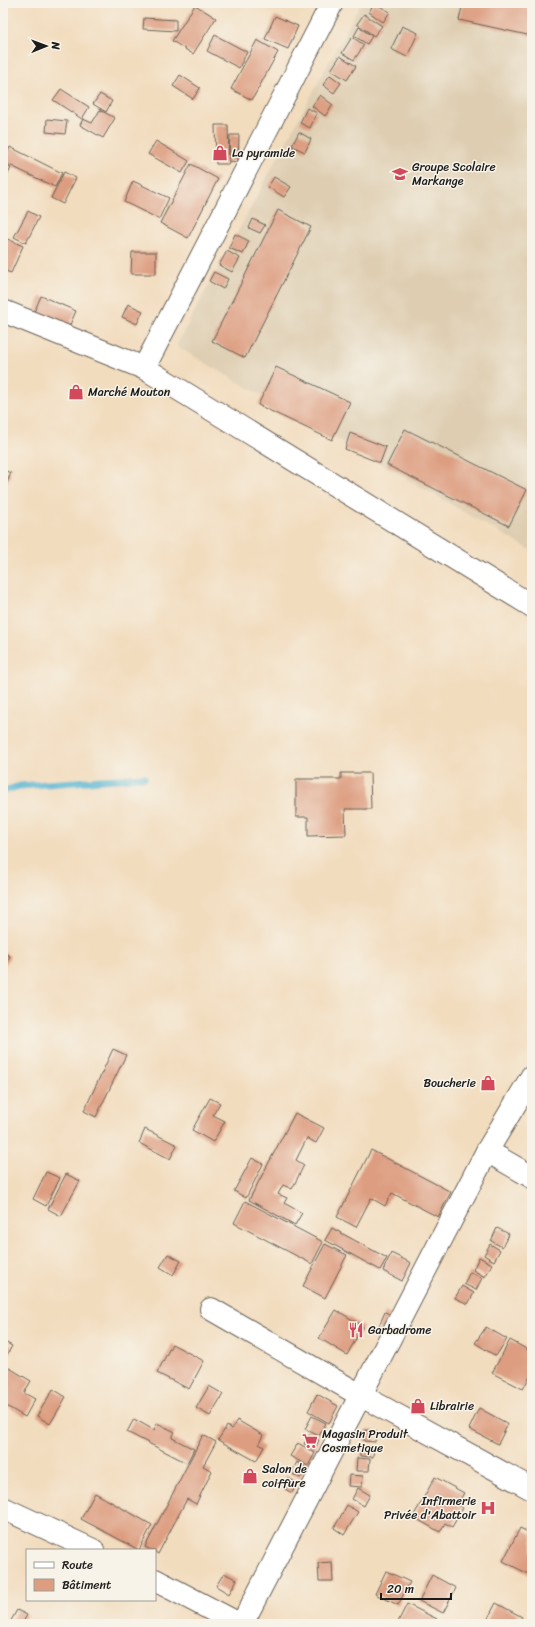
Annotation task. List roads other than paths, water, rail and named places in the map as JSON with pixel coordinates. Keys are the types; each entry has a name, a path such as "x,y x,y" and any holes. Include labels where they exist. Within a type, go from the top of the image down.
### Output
{"street":[{"path":"144,368 332,3"},
{"path":"3,311 144,368 532,606"},
{"path":"156,1581 241,1624 487,1151 532,1076"},
{"path":"487,1151 532,1177"},
{"path":"211,1309 360,1395 532,1489"},
{"path":"3,1508 91,1549"}],"waterway":[{"path":"3,791 20,786 144,777"}],"place":[{"name":"La pyramide","path":"220,153"},
{"name":"Groupe Scolaire Markange","path":"400,174"},
{"name":"Marché Mouton","path":"76,392"},
{"name":"Boucherie","path":"488,1083"},
{"name":"Garbadrome","path":"356,1330"},
{"name":"Librairie","path":"418,1406"},
{"name":"Magasin Produit Cosmetique","path":"310,1441"},
{"name":"Salon de coiffure","path":"250,1476"},
{"name":"Infirmerie Privée d'Abattoir","path":"488,1508"}]}
